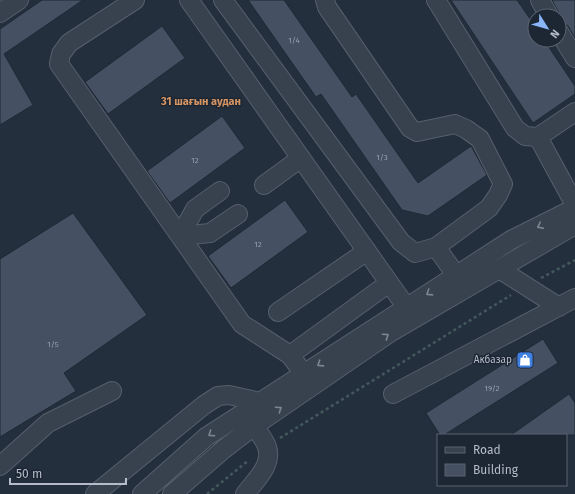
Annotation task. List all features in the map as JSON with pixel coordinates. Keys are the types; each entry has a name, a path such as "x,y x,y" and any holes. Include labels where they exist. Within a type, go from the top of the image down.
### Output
{"street":[{"path":"0,13 19,0"},
{"path":"135,0 69,43 61,54 58,64 242,324 290,355 304,374"},
{"path":"189,0 407,308"},
{"path":"223,0 401,242 415,253 436,247 489,208 498,195 503,184 480,138 455,124 416,132 410,128 327,7 325,0"},
{"path":"436,0 515,128 525,136 538,136 575,112"},
{"path":"567,45 575,58"},
{"path":"142,494 206,437 511,240 575,207 538,136"},
{"path":"264,185 301,158"},
{"path":"180,236 195,208 220,191"},
{"path":"180,236 210,233 238,214"},
{"path":"172,494 224,449 254,426 390,332 575,225"},
{"path":"436,247 456,276"},
{"path":"278,312 367,251"},
{"path":"499,269 559,306"},
{"path":"290,355 389,283"},
{"path":"393,394 575,298"},
{"path":"0,466 48,423 112,391"},
{"path":"95,494 204,405 218,396 229,396 260,402"},
{"path":"245,494 266,466 269,455 267,446 254,426"}],"path":[{"path":"207,494 267,446 526,286 575,260"}],"building":[{"path":"42,0 83,0 4,54 33,105 0,125 0,29"},
{"path":"248,0 284,0 352,97 356,94 418,183 471,146 487,175 428,216 402,210 321,94 316,97"},
{"path":"451,0 517,0 527,14 527,48 549,48 575,86 575,94 533,123"},
{"path":"552,0 575,0 575,38 567,25 567,8 556,8"},
{"path":"162,26 185,58 108,114 85,82"},
{"path":"222,116 245,148 170,203 147,171"},
{"path":"285,200 308,232 231,288 208,256"},
{"path":"73,213 147,315 64,373 76,391 0,437 0,259"},
{"path":"543,339 558,363 446,434 439,434 426,413"},
{"path":"569,394 575,403 575,435 512,434"}],"place":[{"name":"Акбазар","path":"525,360"}],"district":[{"name":"31 шағын аудан","path":"201,101"}]}
